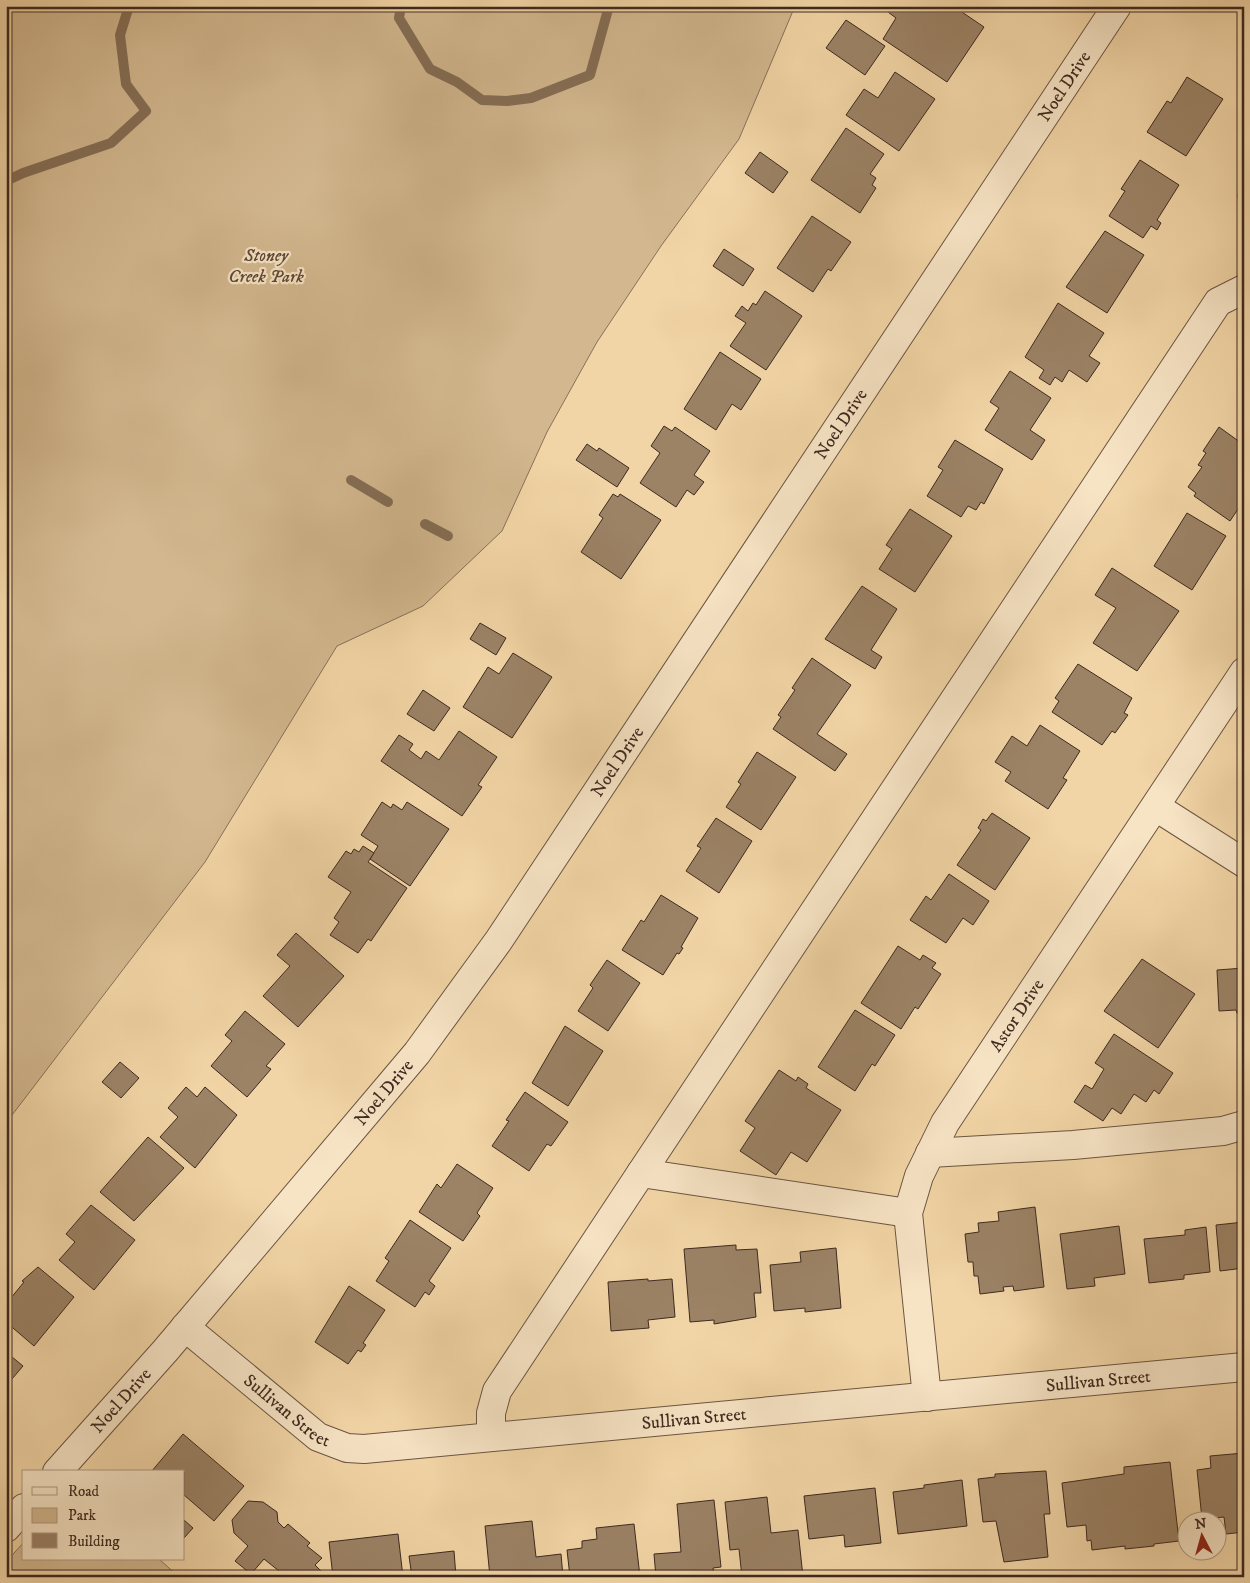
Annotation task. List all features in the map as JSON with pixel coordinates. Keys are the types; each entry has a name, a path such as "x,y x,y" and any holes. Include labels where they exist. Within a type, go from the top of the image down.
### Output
{"street":[{"name":"Noel Drive","path":"59,1470 185,1327 417,1053 499,940 1117,6"},
{"path":"492,1437 491,1413 497,1391 1218,302 1244,288"},
{"name":"Astor Drive","path":"927,1397 908,1213 919,1176 945,1123 1244,672"},
{"path":"1156,807 1244,863"},
{"path":"930,1153 1073,1145 1223,1131 1244,1125"},
{"path":"641,1173 908,1213"},
{"name":"Sullivan Street","path":"185,1327 297,1422 318,1437 347,1448 381,1448 1244,1367"},
{"path":"6,1528 22,1510"}],"green space":[{"name":"Stoney Creek Park","path":"6,6 795,6 739,139 661,246 597,342 547,432 502,531 423,606 337,646 205,862 6,1123"},
{"path":"22,1544 22,1560 160,1560 179,1577 6,1577 6,1562"}],"building":[{"path":"892,6 953,6 984,27 947,82 883,39 896,18 888,12"},
{"path":"846,20 885,46 865,75 826,48"},
{"path":"895,72 935,99 899,151 846,115 864,89 878,98"},
{"path":"1187,77 1223,99 1186,156 1147,132 1167,101 1171,103"},
{"path":"846,128 884,154 870,174 876,178 872,185 876,188 860,213 811,180"},
{"path":"760,152 788,172 773,193 745,173"},
{"path":"1140,160 1179,185 1157,220 1161,223 1157,230 1151,226 1143,238 1109,216 1125,191 1121,189"},
{"path":"1240,163 1244,163 1244,198 1238,198"},
{"path":"812,216 851,242 831,271 828,269 813,292 777,268"},
{"path":"1105,231 1144,255 1107,313 1066,287"},
{"path":"724,249 754,269 743,286 713,266"},
{"path":"765,291 802,316 766,370 730,346 746,323 735,316 742,306 748,311 753,303 756,305"},
{"path":"1058,303 1104,333 1089,356 1100,363 1087,382 1069,370 1062,382 1055,377 1050,385 1039,378 1044,370 1025,357"},
{"path":"720,352 761,379 741,410 732,404 716,430 684,409"},
{"path":"1010,371 1051,398 1030,430 1045,440 1032,460 985,430 999,408 990,402"},
{"path":"664,426 672,431 675,427 710,451 694,475 704,482 694,495 687,490 676,507 640,483 660,453 651,446"},
{"path":"1219,427 1244,445 1244,510 1243,512 1238,509 1230,521 1194,496 1196,493 1188,487 1202,467 1198,465 1206,453 1203,451"},
{"path":"955,440 1003,469 984,504 981,502 976,510 968,506 961,517 927,496 943,470 938,467"},
{"path":"587,444 597,451 599,448 629,468 617,487 576,460"},
{"path":"613,494 618,497 620,494 661,520 621,579 581,552 603,518 599,515"},
{"path":"910,509 952,536 915,592 879,569 892,549 886,545"},
{"path":"1187,513 1226,536 1192,590 1154,566"},
{"path":"1112,568 1179,611 1137,671 1093,643 1116,608 1095,595"},
{"path":"862,586 897,609 871,650 882,657 875,669 825,639"},
{"path":"480,623 506,638 496,655 470,639"},
{"path":"513,653 552,677 512,738 463,707 488,667 499,674"},
{"path":"812,658 851,685 817,734 847,754 835,771 773,729 781,717 778,715 795,690 792,688"},
{"path":"1078,664 1132,698 1124,713 1128,715 1115,733 1112,731 1102,745 1052,712 1059,701 1055,698"},
{"path":"423,690 450,708 434,731 407,714"},
{"path":"1040,725 1080,751 1063,778 1067,780 1048,809 1005,781 1011,772 995,762 1012,736 1027,746"},
{"path":"459,731 497,757 478,785 482,787 462,816 381,761 399,735 413,744 409,750 421,759 426,751 439,760"},
{"path":"757,752 796,777 761,830 726,807 741,784 738,782"},
{"path":"382,802 391,808 393,804 402,810 407,802 449,829 410,886 370,859 378,846 361,835"},
{"path":"992,813 1030,838 995,890 957,865 981,830 978,828 983,819 986,821"},
{"path":"716,818 752,841 719,893 686,871 701,848 697,846"},
{"path":"363,846 374,853 368,862 407,888 371,941 368,939 358,953 330,935 339,922 334,918 351,892 328,877 346,851 351,854 354,849 359,852"},
{"path":"949,874 989,901 973,925 963,918 946,943 910,920 926,896 931,900"},
{"path":"661,895 698,918 681,947 683,948 679,954 677,953 663,975 622,950 641,920 644,922"},
{"path":"296,933 344,976 298,1027 263,996 290,966 277,955"},
{"path":"898,946 920,960 923,955 936,963 932,968 941,974 918,1009 915,1007 901,1029 861,1003"},
{"path":"1142,959 1195,994 1158,1048 1104,1011"},
{"path":"607,960 640,983 608,1031 578,1011 593,988 590,985"},
{"path":"1244,968 1244,1013 1237,1013 1236,1010 1219,1011 1217,970"},
{"path":"855,1010 895,1035 875,1066 872,1064 855,1091 818,1067"},
{"path":"245,1011 285,1044 266,1066 271,1069 247,1097 211,1066 232,1041 225,1035"},
{"path":"565,1026 603,1051 568,1106 532,1083"},
{"path":"1114,1034 1173,1073 1159,1094 1154,1090 1146,1102 1134,1094 1121,1114 1112,1108 1103,1121 1074,1102 1085,1085 1092,1089 1104,1069 1095,1063"},
{"path":"120,1062 139,1078 121,1098 102,1082"},
{"path":"779,1070 796,1081 798,1077 808,1084 806,1088 841,1110 807,1162 791,1152 776,1175 740,1151 755,1128 745,1121"},
{"path":"186,1087 197,1097 205,1087 237,1115 195,1168 160,1137 178,1117 168,1108"},
{"path":"525,1092 568,1122 551,1146 547,1144 529,1171 492,1146 509,1121 506,1120"},
{"path":"148,1137 184,1168 134,1221 100,1192"},
{"path":"457,1164 493,1188 477,1213 480,1216 463,1241 419,1212 437,1184 441,1188"},
{"path":"91,1205 135,1240 94,1290 59,1260 75,1242 66,1234"},
{"path":"1035,1207 1044,1287 1014,1291 1013,1286 1003,1287 1004,1291 980,1294 978,1276 974,1276 973,1262 968,1262 965,1234 979,1232 978,1223 999,1221 998,1212"},
{"path":"410,1220 451,1248 429,1281 435,1286 429,1295 425,1292 415,1307 376,1281 389,1261 385,1258"},
{"path":"1244,1222 1244,1268 1220,1271 1216,1225"},
{"path":"1119,1226 1125,1274 1094,1278 1095,1286 1067,1289 1060,1234"},
{"path":"1206,1227 1210,1272 1184,1275 1184,1279 1149,1283 1144,1239 1185,1235 1185,1230"},
{"path":"736,1245 736,1250 757,1249 761,1293 754,1293 756,1317 714,1324 714,1320 690,1322 684,1249"},
{"path":"836,1248 841,1308 805,1312 805,1308 774,1311 770,1265 801,1262 800,1252"},
{"path":"38,1267 74,1297 34,1346 6,1322 6,1304 24,1282 22,1281"},
{"path":"648,1279 648,1281 672,1279 675,1317 648,1320 649,1328 611,1331 608,1282"},
{"path":"349,1286 385,1310 363,1343 366,1345 361,1352 358,1350 348,1364 315,1342"},
{"path":"6,1352 23,1366 6,1386"},
{"path":"183,1434 244,1486 214,1521 185,1496 185,1470 153,1470"},
{"path":"1244,1453 1244,1532 1228,1534 1228,1510 1201,1510 1197,1470 1211,1468 1210,1456"},
{"path":"1170,1462 1178,1541 1125,1549 1125,1546 1092,1550 1091,1540 1087,1541 1086,1525 1067,1527 1062,1483 1124,1474 1124,1467"},
{"path":"1046,1471 1050,1514 1044,1514 1048,1557 1004,1562 996,1521 983,1522 978,1479 995,1477 995,1474"},
{"path":"962,1480 967,1526 898,1534 893,1492 924,1488 924,1485"},
{"path":"875,1488 881,1543 845,1547 844,1535 809,1539 804,1496"},
{"path":"767,1497 771,1533 798,1530 803,1577 742,1577 739,1549 730,1550 725,1502"},
{"path":"714,1500 721,1567 713,1568 714,1577 656,1577 654,1554 681,1552 677,1504"},
{"path":"248,1501 263,1502 277,1512 278,1522 284,1528 288,1524 310,1543 307,1546 322,1558 315,1565 322,1572 323,1577 275,1577 279,1571 264,1559 251,1574 235,1561 248,1546 234,1533 232,1520"},
{"path":"185,1521 193,1528 185,1537"},
{"path":"532,1521 536,1557 561,1554 563,1577 490,1577 485,1526"},
{"path":"634,1524 640,1577 570,1577 567,1550 582,1548 582,1541 597,1539 596,1528"},
{"path":"398,1534 403,1577 333,1577 329,1542"},
{"path":"454,1551 456,1577 412,1577 409,1556"}],"waterway":[{"path":"6,181 23,173 111,143 146,111 126,84 120,35 129,6"},
{"path":"401,6 399,18 430,69 457,82 482,100 507,101 531,98 590,75 609,6"},
{"path":"351,480 388,502"},
{"path":"425,524 448,536"}]}
